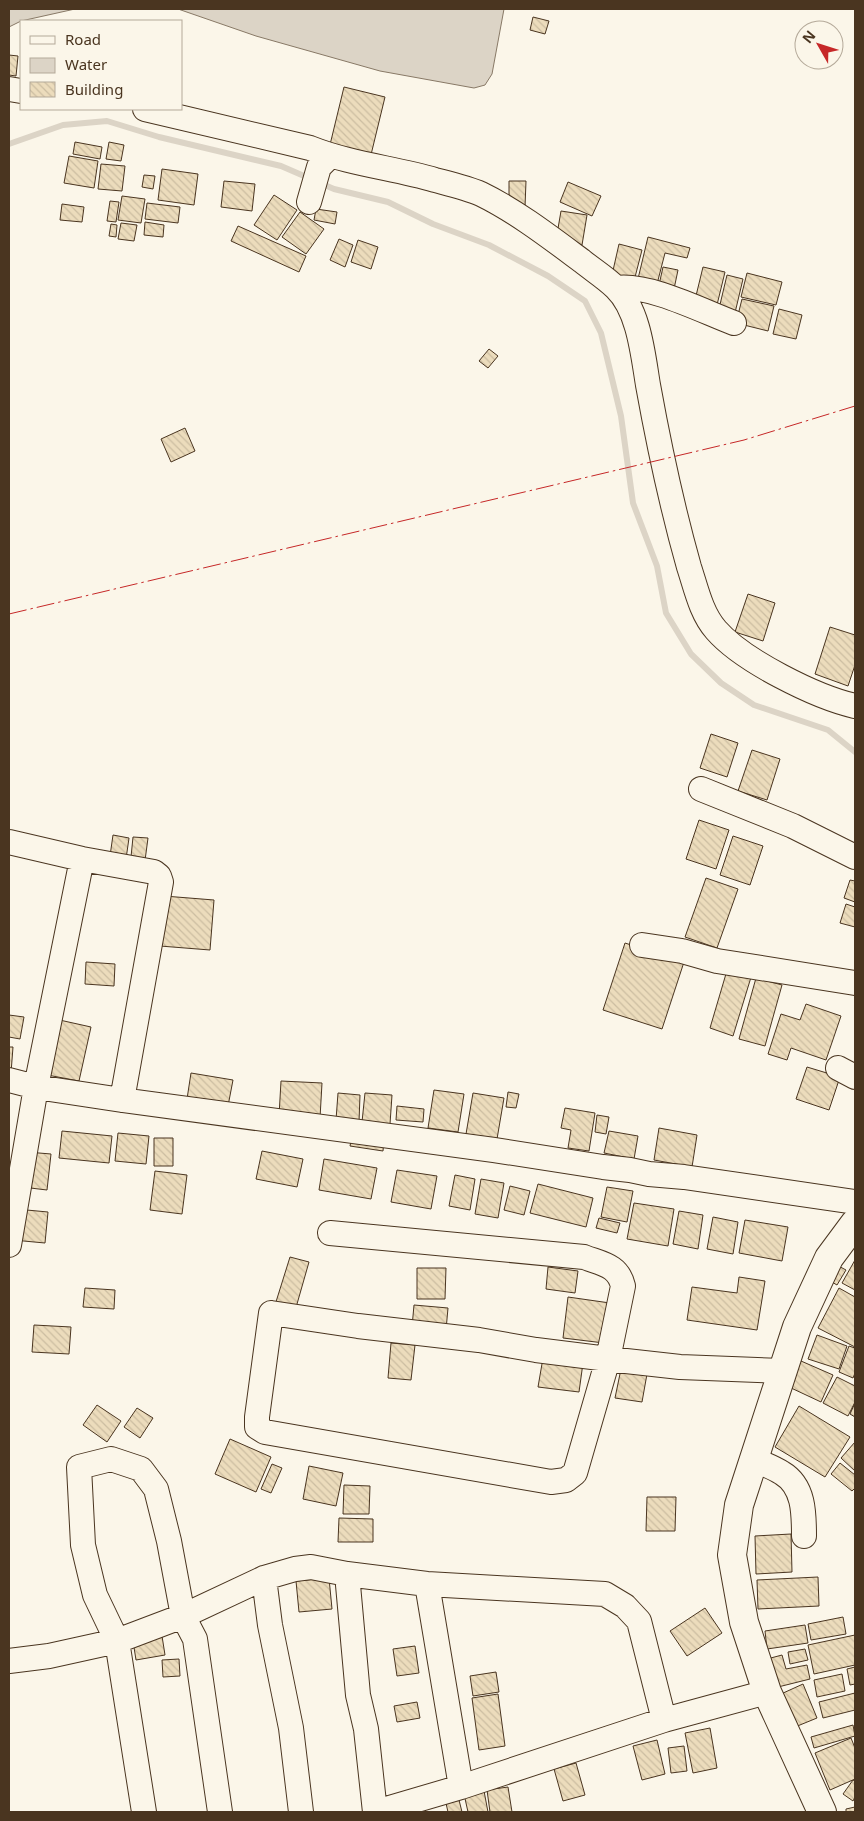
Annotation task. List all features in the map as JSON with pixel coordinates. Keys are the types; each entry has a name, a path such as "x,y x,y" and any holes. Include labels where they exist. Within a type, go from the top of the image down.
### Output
{"main road":[{"path":"822,1812 767,1692 744,1622 732,1555 740,1505 753,1459 797,1327 829,1258 855,1223"}],"street":[{"path":"149,110 310,148 325,162 435,180 480,194 530,224 616,288 629,304 635,323 643,354 661,454 682,541 700,600 715,629 738,651 774,673 838,702 855,706"},
{"path":"311,196 325,162"},
{"path":"616,288 627,286 642,289 670,298 734,324"},
{"path":"701,789 792,826 855,856"},
{"path":"9,842 82,860 154,872 159,876 161,882 122,1100"},
{"path":"9,1245 36,1086 82,860"},
{"path":"642,945 682,951 717,961 855,983"},
{"path":"9,1080 122,1100 494,1150 649,1174 684,1177 855,1202"},
{"path":"330,1232 584,1257 614,1268 621,1275 623,1286 608,1359 575,1473 566,1480 550,1482 265,1432 257,1427 271,1313 608,1359 680,1367 782,1371"},
{"path":"144,1812 117,1641 94,1596 83,1545 79,1467 111,1459 141,1469 156,1489 169,1541 183,1616 195,1639 220,1812"},
{"path":"753,1459 783,1473 795,1485 804,1511 804,1536"},
{"path":"9,1661 49,1656 117,1641 183,1616 264,1578 295,1569 311,1567 347,1574 427,1584 605,1594 625,1606 639,1621 664,1720"},
{"path":"347,1574 357,1688 366,1729 376,1812 461,1787 664,1720 767,1692"},
{"path":"264,1578 270,1625 291,1728 301,1812"},
{"path":"427,1584 461,1787"}],"water":[{"path":"9,9 75,9 20,20 9,27"},
{"path":"178,9 504,9 492,74 485,85 474,88 380,71 256,36"}],"building":[{"path":"533,17 549,21 545,34 530,30"},
{"path":"9,55 18,56 16,76 9,75"},
{"path":"344,87 385,97 369,163 328,153"},
{"path":"75,142 102,147 100,159 73,154"},
{"path":"109,142 124,145 121,161 106,159"},
{"path":"69,156 98,161 94,188 64,183"},
{"path":"101,164 125,166 122,191 98,189"},
{"path":"162,169 198,174 194,205 158,200"},
{"path":"144,175 155,176 153,189 142,187"},
{"path":"224,181 255,184 252,211 221,207"},
{"path":"509,181 526,181 525,207 509,206"},
{"path":"568,182 601,196 592,216 560,202"},
{"path":"274,195 297,210 277,240 254,225"},
{"path":"122,196 145,199 141,223 118,220"},
{"path":"110,201 119,202 116,222 107,221"},
{"path":"147,203 180,207 178,223 145,219"},
{"path":"62,204 84,207 82,222 60,220"},
{"path":"316,209 337,212 335,224 314,220"},
{"path":"561,211 587,215 582,245 556,240"},
{"path":"300,212 324,229 306,254 282,237"},
{"path":"145,222 164,225 163,237 144,235"},
{"path":"121,223 137,225 134,241 118,239"},
{"path":"111,224 117,225 116,237 109,236"},
{"path":"238,226 306,256 299,272 231,241"},
{"path":"648,237 690,248 687,258 665,253 656,288 637,283"},
{"path":"339,239 353,245 345,267 330,260"},
{"path":"358,240 378,247 371,269 351,262"},
{"path":"619,244 642,250 634,281 612,275"},
{"path":"663,267 678,270 674,289 659,285"},
{"path":"703,267 725,272 716,309 694,304"},
{"path":"747,273 782,282 776,305 741,297"},
{"path":"727,275 743,279 734,317 718,313"},
{"path":"742,299 774,306 768,331 736,323"},
{"path":"779,309 802,315 796,339 773,334"},
{"path":"489,349 498,356 488,368 479,361"},
{"path":"185,428 195,451 171,462 161,439"},
{"path":"748,594 775,603 763,641 735,632"},
{"path":"830,627 855,635 855,665 848,686 815,674"},
{"path":"711,734 738,743 727,777 700,768"},
{"path":"752,750 780,759 767,800 738,791"},
{"path":"699,820 729,830 716,869 686,859"},
{"path":"113,835 129,838 125,866 109,863"},
{"path":"733,836 763,846 750,885 720,875"},
{"path":"133,837 148,838 144,868 130,867"},
{"path":"706,878 738,889 717,948 685,937"},
{"path":"850,880 855,881 855,902 844,898"},
{"path":"164,896 214,900 210,950 160,946"},
{"path":"846,904 855,907 855,927 840,923"},
{"path":"625,943 684,962 662,1029 603,1010"},
{"path":"86,962 115,964 114,986 85,984"},
{"path":"728,967 752,974 733,1036 710,1028"},
{"path":"756,978 782,985 765,1046 739,1039"},
{"path":"806,1004 841,1016 826,1060 791,1048 787,1060 768,1054 781,1014 800,1020"},
{"path":"9,1015 24,1017 20,1039 9,1037"},
{"path":"55,1019 91,1027 79,1081 42,1074"},
{"path":"9,1047 13,1047 11,1073 9,1073"},
{"path":"807,1067 840,1077 829,1110 796,1099"},
{"path":"191,1073 233,1080 228,1106 187,1099"},
{"path":"281,1081 322,1083 320,1118 279,1116"},
{"path":"434,1090 464,1094 458,1132 428,1128"},
{"path":"508,1092 519,1094 516,1108 506,1107"},
{"path":"338,1093 360,1095 359,1122 336,1120"},
{"path":"365,1093 392,1095 390,1124 362,1122"},
{"path":"473,1093 504,1098 497,1139 466,1134"},
{"path":"397,1106 424,1109 423,1122 396,1120"},
{"path":"565,1108 595,1113 589,1151 568,1148 571,1130 561,1128"},
{"path":"597,1115 609,1117 606,1134 595,1132"},
{"path":"659,1128 697,1135 692,1167 654,1160"},
{"path":"62,1131 112,1136 109,1163 59,1158"},
{"path":"609,1131 638,1136 634,1159 604,1153"},
{"path":"118,1133 149,1136 146,1164 115,1161"},
{"path":"352,1136 384,1140 383,1151 350,1146"},
{"path":"154,1138 173,1138 173,1166 154,1166"},
{"path":"262,1151 303,1159 297,1187 256,1179"},
{"path":"27,1152 51,1154 47,1190 22,1187"},
{"path":"324,1159 377,1168 371,1199 319,1190"},
{"path":"397,1170 437,1176 431,1209 391,1202"},
{"path":"155,1171 187,1175 182,1214 150,1210"},
{"path":"455,1175 475,1179 470,1210 449,1206"},
{"path":"481,1179 504,1183 498,1218 475,1214"},
{"path":"538,1184 593,1198 586,1227 530,1213"},
{"path":"510,1186 530,1191 524,1215 504,1210"},
{"path":"607,1187 633,1191 627,1222 601,1217"},
{"path":"634,1203 674,1209 668,1246 627,1239"},
{"path":"16,1209 48,1212 45,1243 13,1240"},
{"path":"679,1211 703,1215 698,1249 673,1244"},
{"path":"713,1217 738,1222 733,1254 707,1249"},
{"path":"599,1218 620,1223 617,1233 596,1228"},
{"path":"745,1220 788,1227 782,1261 739,1253"},
{"path":"290,1257 309,1262 295,1311 275,1305"},
{"path":"855,1260 855,1290 842,1283"},
{"path":"833,1263 846,1270 837,1285 825,1278"},
{"path":"548,1267 578,1271 575,1293 546,1289"},
{"path":"417,1268 446,1268 445,1299 417,1299"},
{"path":"739,1277 765,1281 757,1330 687,1320 692,1287 737,1293"},
{"path":"85,1288 115,1290 114,1309 83,1307"},
{"path":"839,1288 855,1297 855,1347 818,1328"},
{"path":"568,1297 610,1303 604,1343 563,1338"},
{"path":"414,1305 448,1308 446,1330 412,1327"},
{"path":"34,1325 71,1327 69,1354 32,1352"},
{"path":"817,1335 847,1346 839,1369 808,1359"},
{"path":"391,1343 415,1345 411,1380 388,1378"},
{"path":"849,1346 855,1348 855,1373 853,1378 839,1372"},
{"path":"543,1358 583,1363 579,1392 538,1387"},
{"path":"801,1361 833,1375 821,1402 789,1387"},
{"path":"621,1369 647,1374 642,1402 615,1398"},
{"path":"837,1377 855,1386 855,1402 848,1416 823,1403"},
{"path":"855,1403 855,1417 850,1414"},
{"path":"97,1405 121,1421 107,1442 83,1425"},
{"path":"799,1406 850,1437 825,1477 775,1447"},
{"path":"137,1408 153,1418 140,1438 124,1427"},
{"path":"230,1439 271,1457 256,1492 215,1474"},
{"path":"855,1442 855,1471 841,1458"},
{"path":"840,1463 855,1475 855,1488 852,1491 831,1474"},
{"path":"272,1464 282,1468 271,1493 261,1489"},
{"path":"309,1466 343,1473 336,1506 303,1499"},
{"path":"344,1485 370,1486 369,1514 343,1514"},
{"path":"647,1497 676,1497 675,1531 646,1531"},
{"path":"339,1518 373,1519 373,1542 338,1542"},
{"path":"791,1534 792,1572 756,1574 755,1536"},
{"path":"818,1577 819,1606 758,1609 757,1580"},
{"path":"329,1578 332,1609 299,1612 296,1581"},
{"path":"705,1608 722,1633 687,1656 670,1631"},
{"path":"843,1617 846,1634 811,1640 808,1624"},
{"path":"805,1625 808,1643 767,1649 765,1631"},
{"path":"855,1635 855,1665 814,1674 808,1645"},
{"path":"162,1636 165,1655 136,1660 133,1641"},
{"path":"415,1646 419,1673 397,1676 393,1649"},
{"path":"805,1649 808,1660 790,1664 788,1652"},
{"path":"782,1655 786,1669 807,1665 810,1679 774,1688 767,1659"},
{"path":"179,1659 180,1676 163,1677 162,1660"},
{"path":"855,1667 855,1684 850,1685 847,1669"},
{"path":"496,1672 499,1692 473,1696 470,1676"},
{"path":"842,1674 845,1691 817,1697 814,1680"},
{"path":"803,1684 817,1718 795,1727 781,1694"},
{"path":"855,1693 855,1710 823,1718 819,1702"},
{"path":"498,1694 505,1746 479,1750 472,1698"},
{"path":"417,1702 420,1718 397,1722 394,1706"},
{"path":"853,1725 855,1736 814,1748 811,1737"},
{"path":"710,1728 717,1768 693,1773 685,1733"},
{"path":"851,1738 855,1748 855,1779 830,1790 815,1753"},
{"path":"657,1740 665,1774 642,1780 633,1746"},
{"path":"684,1746 687,1771 671,1773 668,1748"},
{"path":"576,1763 585,1795 563,1801 554,1769"},
{"path":"853,1780 855,1781 855,1797 853,1801 843,1794"},
{"path":"508,1787 512,1812 490,1812 487,1790"},
{"path":"484,1791 488,1812 468,1812 464,1794"},
{"path":"458,1796 462,1812 448,1812 445,1799"},
{"path":"855,1807 855,1812 846,1812 846,1809"}],"waterway":[{"path":"9,144 63,125 107,121 159,137 281,166 311,179"},
{"path":"320,183 334,189 388,202 433,224 489,245 548,276 585,301 601,333 621,416 633,503 657,566 666,613 691,654 721,683 754,705 828,730 855,752"}],"power":[{"path":"9,614 744,440 855,406"}]}
